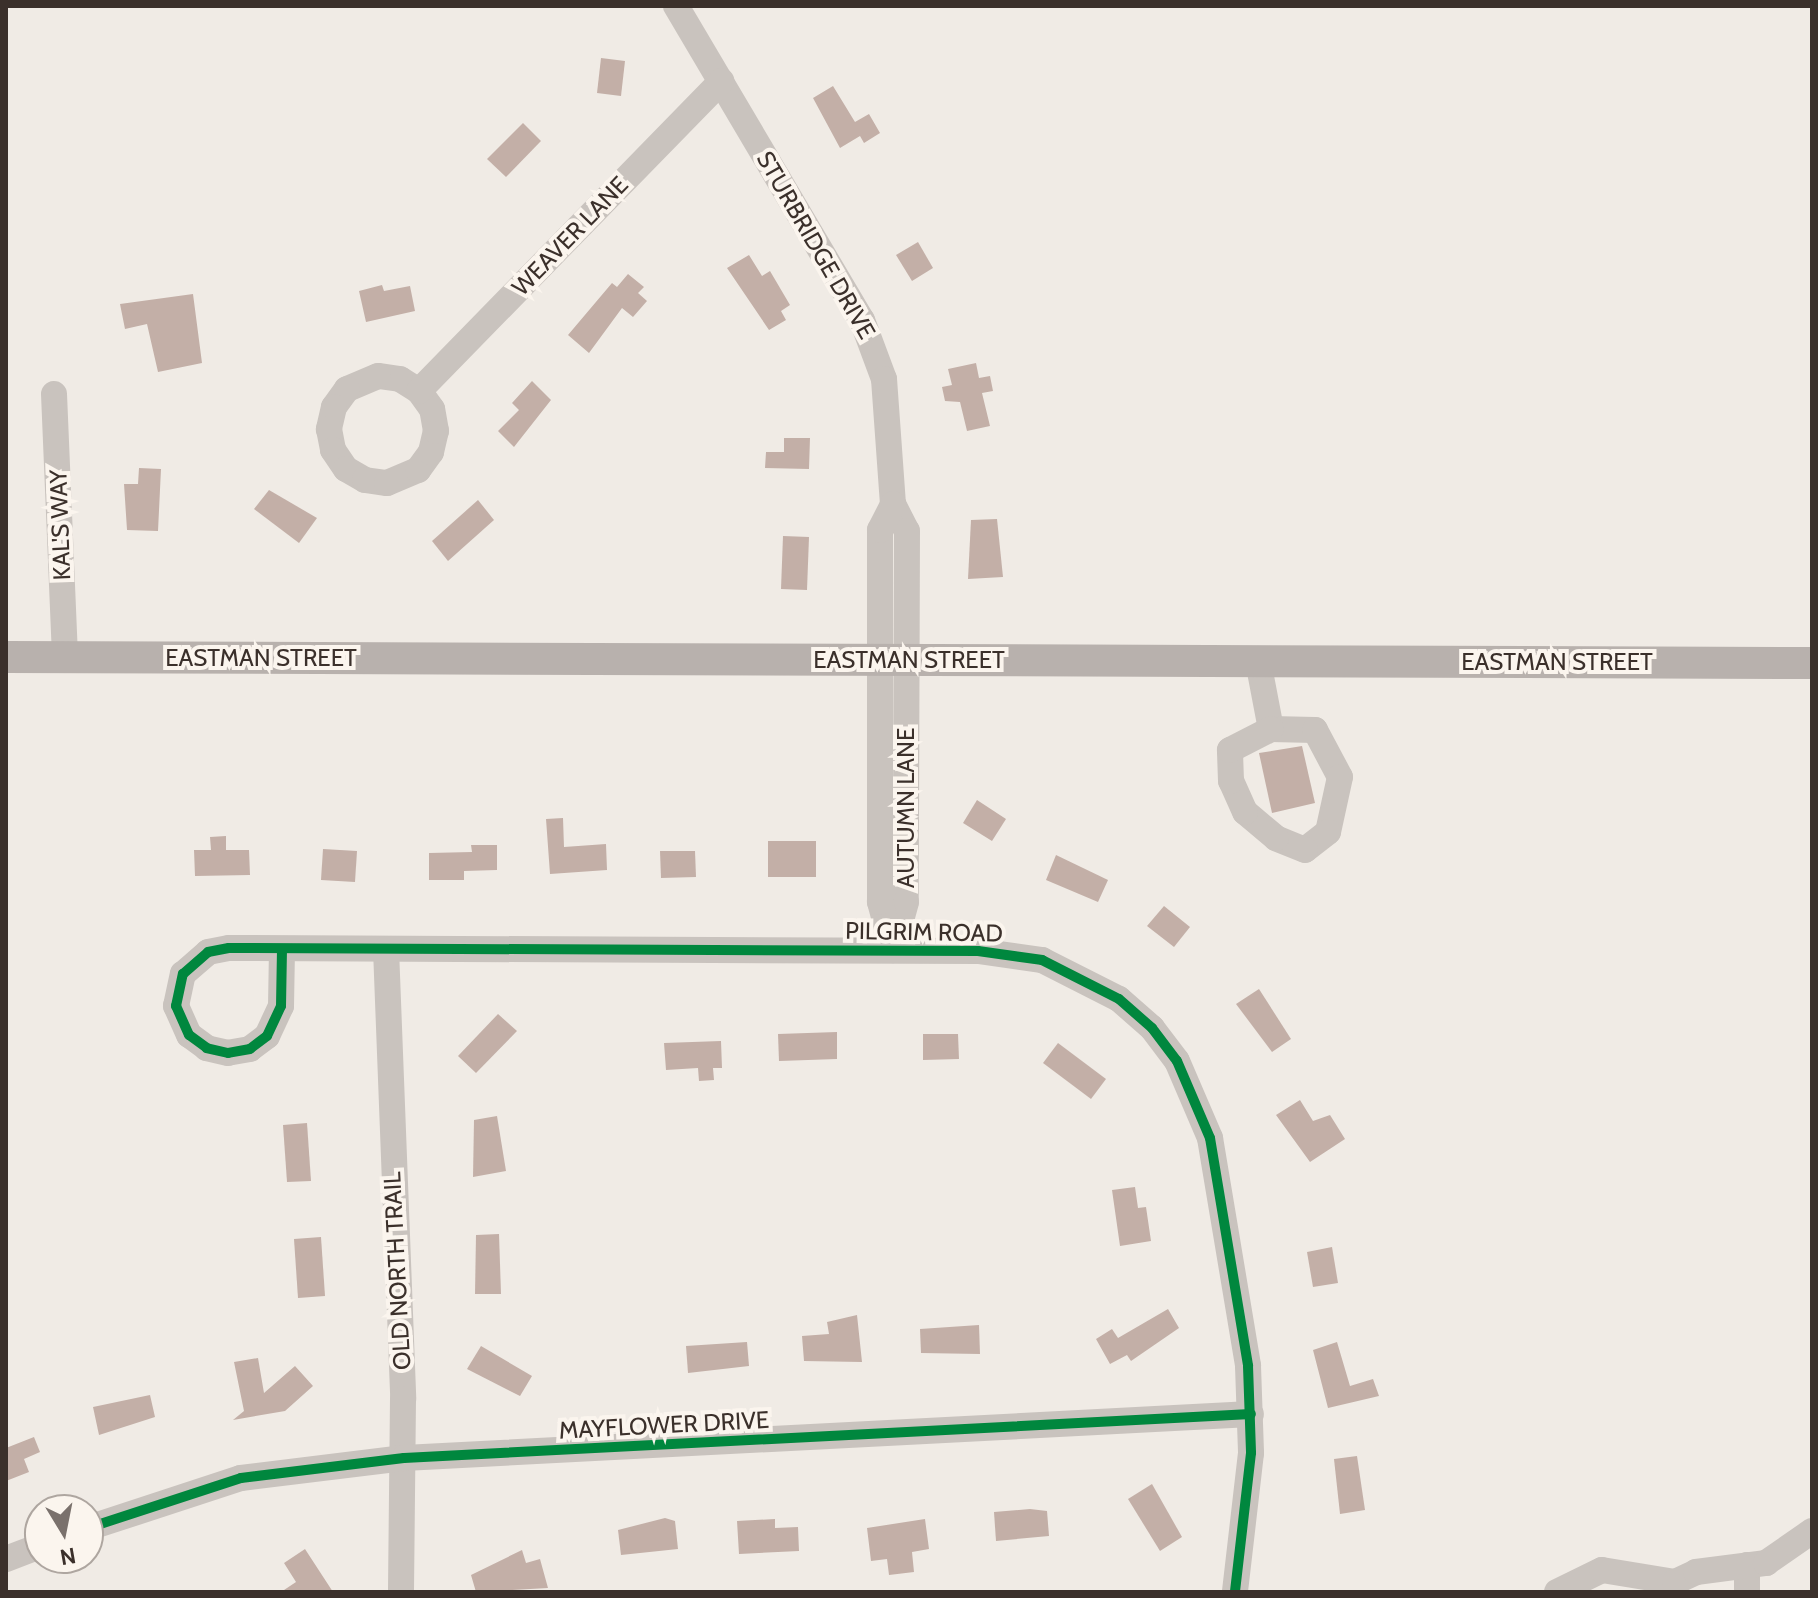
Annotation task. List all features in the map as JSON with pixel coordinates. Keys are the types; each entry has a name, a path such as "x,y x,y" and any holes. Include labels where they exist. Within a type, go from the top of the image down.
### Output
{"main road":[{"name":"EASTMAN STREET","path":"6,657 1812,663"}],"street":[{"name":"STURBRIDGE DRIVE","path":"676,6 874,346 889,410 893,504 907,531 894,660"},
{"name":"WEAVER LANE","path":"419,391 721,81"},
{"path":"378,376 400,379 419,391 432,409 436,431 431,452 418,470 387,483 365,480 346,469 333,450 329,429 334,407 347,389 378,376"},
{"name":"KAL'S WAY","path":"54,394 65,657"},
{"name":"AUTUMN LANE","path":"893,950 906,902 894,660"},
{"path":"1258,661 1271,729"},
{"path":"1271,729 1315,730 1340,777 1328,832 1305,850 1276,838 1245,812 1231,781 1230,750 1271,729"},
{"name":"PILGRIM ROAD","path":"282,949 281,1006 267,1036 250,1049 228,1053 207,1048 189,1035 176,1006 179,984 190,965 218,949 282,949 386,949 893,950 978,951 1042,960 1119,999 1165,1044 1193,1089 1210,1138 1248,1366 1251,1414 1235,1592"},
{"name":"OLD NORTH TRAIL","path":"386,949 404,1458 401,1592"},
{"name":"MAYFLOWER DRIVE","path":"104,1523 241,1478 404,1458 1251,1414"},
{"path":"1557,1592 1602,1570 1675,1582 1706,1582 1747,1565 1766,1563 1812,1531"},
{"path":"1747,1565 1747,1592"}],"building":[{"path":"601,58 625,61 621,96 597,93"},
{"path":"833,86 855,122 869,114 880,133 864,143 860,136 840,148 813,98"},
{"path":"523,123 541,141 506,177 487,159"},
{"path":"918,242 933,268 912,281 896,255"},
{"path":"749,255 762,276 770,271 790,305 781,311 786,320 769,330 727,268"},
{"path":"628,274 644,287 638,293 647,301 633,317 622,308 589,353 568,335 612,283 617,287"},
{"path":"382,285 384,291 410,286 415,311 366,322 359,291"},
{"path":"193,294 202,363 158,372 147,324 125,329 120,304"},
{"path":"976,363 979,378 990,376 993,391 982,393 990,426 967,431 960,402 945,401 942,387 952,385 948,369"},
{"path":"532,381 551,400 514,447 498,431 519,410 512,403"},
{"path":"784,438 810,438 809,469 765,468 766,452 784,452"},
{"path":"139,468 161,469 158,531 127,530 124,484 138,484"},
{"path":"269,490 317,518 299,543 254,509"},
{"path":"478,500 494,520 448,561 432,541"},
{"path":"997,519 1003,577 968,579 971,520"},
{"path":"783,536 809,537 807,590 781,589"},
{"path":"1302,746 1315,803 1272,813 1259,753"},
{"path":"977,800 1006,819 992,841 963,823"},
{"path":"563,818 564,847 606,844 607,870 550,874 546,819"},
{"path":"226,836 226,850 249,850 250,875 195,876 194,850 211,850 210,837"},
{"path":"768,841 816,841 816,877 768,877"},
{"path":"471,845 497,845 497,870 464,871 464,880 429,880 429,853 472,852"},
{"path":"323,849 357,851 355,882 321,880"},
{"path":"660,851 695,851 696,877 661,878"},
{"path":"1056,855 1108,880 1098,902 1046,880"},
{"path":"1164,906 1190,927 1174,947 1147,926"},
{"path":"1259,989 1291,1039 1272,1052 1236,1004"},
{"path":"498,1014 517,1031 476,1073 458,1056"},
{"path":"837,1032 837,1059 779,1061 778,1034"},
{"path":"923,1034 958,1034 959,1059 923,1060"},
{"path":"721,1041 722,1068 713,1068 714,1080 699,1081 698,1068 666,1070 664,1043"},
{"path":"1058,1043 1106,1079 1091,1099 1043,1063"},
{"path":"1300,1100 1313,1121 1330,1115 1345,1139 1310,1162 1276,1115"},
{"path":"497,1116 506,1171 473,1177 474,1120"},
{"path":"307,1123 311,1181 287,1182 283,1125"},
{"path":"1135,1187 1138,1208 1146,1207 1151,1241 1120,1246 1112,1190"},
{"path":"499,1234 501,1294 475,1294 476,1235"},
{"path":"321,1237 325,1296 298,1298 294,1239"},
{"path":"1332,1247 1338,1283 1313,1287 1307,1252"},
{"path":"1168,1309 1179,1328 1131,1361 1127,1355 1110,1364 1096,1339 1112,1329 1118,1338"},
{"path":"857,1315 862,1362 804,1361 802,1336 829,1334 827,1322"},
{"path":"979,1325 980,1354 921,1353 920,1329"},
{"path":"747,1342 749,1366 688,1373 686,1346"},
{"path":"1337,1342 1350,1386 1373,1379 1379,1396 1328,1408 1313,1350"},
{"path":"481,1346 532,1376 520,1396 467,1369"},
{"path":"258,1358 264,1393 295,1366 313,1386 285,1411 233,1420 244,1411 234,1362"},
{"path":"150,1395 155,1417 99,1435 93,1407"},
{"path":"34,1437 40,1452 24,1459 29,1472 6,1481 6,1448"},
{"path":"1357,1456 1365,1510 1340,1514 1334,1459"},
{"path":"1152,1484 1182,1537 1160,1551 1128,1499"},
{"path":"1047,1511 1049,1536 996,1541 994,1512"},
{"path":"665,1518 675,1521 678,1549 621,1555 618,1530"},
{"path":"775,1519 775,1528 798,1527 799,1551 739,1554 737,1521"},
{"path":"925,1519 929,1549 912,1552 914,1572 889,1575 887,1559 871,1561 867,1528"},
{"path":"305,1549 333,1592 281,1592 296,1582 284,1563"},
{"path":"522,1550 526,1563 540,1559 548,1588 476,1592 471,1575"}],"cycle path":[{"path":"282,949 281,1006 267,1036 250,1049 228,1053 207,1048 189,1035 176,1006 183,974 208,952 229,948 978,951 1042,960 1119,999 1152,1028 1177,1061 1210,1138 1248,1366 1251,1453 1235,1592"},
{"path":"104,1523 241,1478 404,1458 1251,1414"}]}
